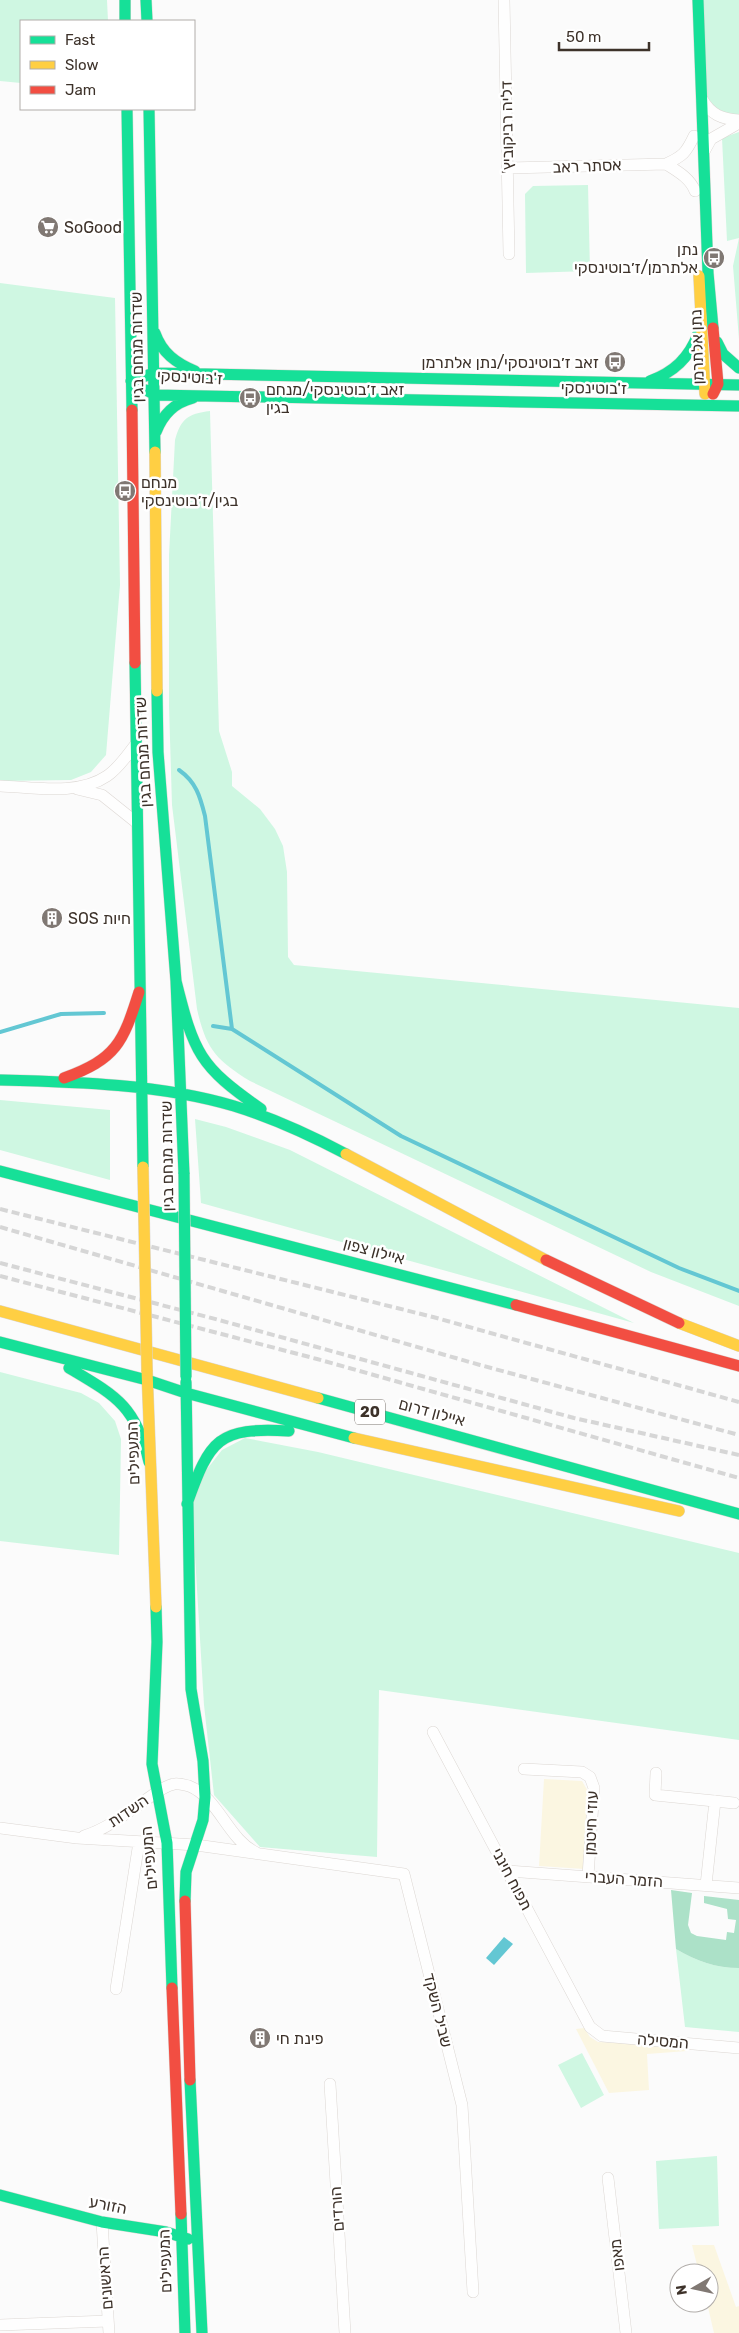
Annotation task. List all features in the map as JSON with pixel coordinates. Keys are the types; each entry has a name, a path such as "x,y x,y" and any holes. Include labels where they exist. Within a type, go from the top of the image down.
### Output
{"main road":[{"path":"125,0 125,20"},
{"path":"146,0 147,20"},
{"name":"נתן אלתרמן","path":"692,0 695,191 700,324 703,384 708,405"},
{"name":"נתן אלתרמן","path":"698,0 708,273 718,384 708,405"},
{"name":"שדרות מנחם בגין","path":"128,110 139,992 143,1087 147,1375"},
{"name":"שדרות מנחם בגין","path":"149,110 154,329 158,752 176,981 182,1094 186,1393"},
{"path":"636,384 660,377 681,364 693,348 700,324"},
{"path":"154,329 159,343 174,361 186,368 210,375"},
{"path":"715,335 723,354 739,368"},
{"name":"ז'בוטינסקי","path":"131,382 154,374 739,385"},
{"name":"ז'בוטינסקי","path":"131,382 154,395 739,406"},
{"path":"155,444 158,428 169,410 181,401 209,396"},
{"path":"176,981 191,1037 204,1061 228,1085 277,1121"},
{"path":"52,1081 86,1071 108,1058 124,1037 139,992"},
{"path":"0,1080 52,1081 143,1087 234,1106 277,1121 360,1162 547,1261 686,1326 739,1346"},
{"name":"איילון צפון","path":"0,1170 423,1280 739,1366"},
{"name":"איילון דרום","path":"0,1311 739,1514"},
{"path":"0,1342 49,1357 147,1375 186,1393 340,1435 690,1514"},
{"path":"49,1357 125,1404 140,1426 149,1462"},
{"name":"המעפילים","path":"147,1375 157,1642 152,1749 156,1792 167,1843 185,2333"},
{"path":"186,1393 191,1689 202,1761 205,1797 203,1820 186,1872 185,1906 189,2050 202,2333"},
{"path":"187,1504 206,1455 214,1445 231,1432 241,1429 266,1429 340,1435"},
{"path":"710,1518 739,1525"},
{"name":"הזורע","path":"0,2195 102,2222 180,2235"},
{"path":"180,2235 187,2237 194,2245 199,2258"}],"street":[{"name":"'דליה רביקוביץ","path":"504,0 509,168 509,254"},
{"path":"702,99 707,108 717,116 739,122"},
{"path":"703,154 711,138 739,122"},
{"path":"666,164 681,157 686,152 694,136"},
{"name":"אסתר ראב","path":"509,168 666,164"},
{"path":"666,164 682,174 693,185 695,191"},
{"path":"0,786 73,787 86,785 107,776 136,744"},
{"path":"73,787 102,795 137,823"},
{"name":"תפוח חינני","path":"433,1732 590,2027"},
{"name":"עוזי חיטמן","path":"524,1769 582,1772 590,1776 594,1788 588,1876"},
{"path":"656,1773 655,1795 734,1803"},
{"name":"השדות","path":"77,1838 103,1828 156,1792 174,1784 194,1789 205,1797"},
{"path":"205,1797 245,1844 260,1854"},
{"path":"706,1885 715,1801"},
{"name":"השדות","path":"0,1828 77,1838 196,1845"},
{"path":"116,1989 138,1842"},
{"name":"שביל השקד","path":"196,1845 404,1874 462,2105 473,2292"},
{"name":"הזמר העברי","path":"508,1871 739,1888"},
{"name":"המסילה","path":"590,2027 602,2036 739,2048"},
{"name":"הורדים","path":"330,2084 345,2333"},
{"name":"מאפו","path":"608,2178 626,2333"},
{"name":"הראשונים","path":"102,2222 109,2333"},
{"path":"0,2325 108,2321"}],"green space":[{"path":"0,0 107,0 108,20 20,20 20,83 0,81"},
{"path":"702,0 739,0 739,115 719,113 706,97"},
{"path":"739,132 739,238 727,241 722,138"},
{"path":"588,185 590,271 526,273 525,194 533,186"},
{"path":"739,238 739,339 733,266"},
{"path":"0,283 115,298 120,585 106,755 91,772 71,780 0,781"},
{"path":"210,411 219,731 232,772 232,786 260,809 275,829 283,846 287,872 288,957 294,965 739,1008 739,1306 651,1272 250,1081 221,1060 209,1044 200,1023 197,1009 172,805 169,706 169,555 175,440 180,427 186,419 196,414"},
{"path":"0,1100 110,1110 110,1180 0,1150"},
{"path":"195,1119 226,1127 290,1150 634,1323 201,1203"},
{"path":"0,1372 81,1393 99,1403 115,1421 121,1439 119,1555 0,1541"},
{"path":"245,1438 318,1452 739,1553 739,1740 379,1690 377,1857 260,1847 214,1795 204,1705 192,1506 200,1478 222,1450"},
{"path":"671,1890 692,1893 688,1925 691,1933 697,1936 726,1940 727,1932 734,1933 736,1920 728,1919 727,1909 704,1903 704,1896 739,1900 739,1968 722,1967 706,1963 676,1949"},
{"path":"676,1949 706,1963 722,1967 739,1968 739,2032 685,2027"},
{"path":"582,2053 604,2095 581,2108 558,2065"},
{"path":"717,2156 719,2226 659,2229 656,2161"}],"sand":[{"path":"544,1779 582,1781 589,1793 584,1869 539,1866"},
{"path":"584,2028 590,2037 598,2042 687,2046 687,2051 647,2054 649,2090 609,2093 576,2029"},
{"path":"692,2245 714,2245 736,2307 739,2306 739,2333 714,2333 709,2313 719,2313 719,2263 696,2263"}],"water":[{"path":"504,1937 513,1944 494,1965 486,1958"}],"waterway":[{"path":"179,770 190,779 201,802 205,816 232,1029"},
{"path":"0,1032 61,1014 104,1013"},
{"path":"213,1026 232,1029 401,1136 679,1268 739,1291"}],"railway":[{"path":"0,1209 433,1317 739,1402"},
{"path":"0,1227 480,1365 739,1435"},
{"path":"0,1263 219,1320 574,1418 739,1455"},
{"path":"0,1276 317,1359 739,1478"}],"traffic: fast":[{"path":"125,0 125,20"},
{"path":"146,0 147,20"},
{"path":"698,0 708,273 713,328"},
{"path":"127,110 132,410"},
{"path":"149,110 155,452"},
{"path":"155,333 170,356 195,371"},
{"path":"650,381 673,369 680,363 690,350 698,334"},
{"path":"717,342 723,354 739,368"},
{"path":"131,381 154,373 739,385"},
{"path":"146,390 155,395 739,406"},
{"path":"156,432 170,410 180,403 193,398"},
{"path":"135,663 143,1167"},
{"path":"157,691 158,752 176,981 184,1174"},
{"path":"176,981 188,1025 194,1042 202,1056 224,1081 261,1109"},
{"path":"0,1080 118,1086 177,1093 206,1099 234,1106 277,1121 346,1154"},
{"path":"0,1171 516,1305"},
{"path":"184,1174 186,1377"},
{"path":"0,1342 147,1380 186,1393 354,1438"},
{"path":"69,1368 112,1395 122,1404 138,1428 149,1462"},
{"path":"185,1901 186,1872 203,1820 205,1797 203,1761 191,1689 186,1382"},
{"path":"318,1398 739,1514"},
{"path":"187,1504 203,1465 211,1451 220,1442 232,1435 246,1432 265,1430 289,1431"},
{"path":"156,1607 157,1642 152,1764 167,1843 172,1988"},
{"path":"190,2080 202,2333"},
{"path":"0,2195 102,2222 166,2232 188,2239"},
{"path":"181,2214 185,2333"}],"traffic: slow":[{"path":"699,276 705,394"},
{"path":"155,452 157,691"},
{"path":"346,1154 546,1260"},
{"path":"143,1167 147,1370"},
{"path":"0,1311 318,1398"},
{"path":"679,1323 739,1346"},
{"path":"147,1370 156,1607"},
{"path":"354,1438 679,1511"}],"traffic: jam":[{"path":"713,328 718,384 713,394"},
{"path":"132,410 135,663"},
{"path":"64,1078 95,1064 115,1047 128,1024 139,992"},
{"path":"546,1260 679,1323"},
{"path":"516,1305 739,1366"},
{"path":"185,1901 190,2080"},
{"path":"172,1988 181,2214"}],"place":[{"name":"SoGood","path":"48,227"},
{"name":"נתן אלתרמן/ז׳בוטינסקי","path":"714,258"},
{"name":"זאב ז׳בוטינסקי/נתן אלתרמן","path":"615,362"},
{"name":"זאב ז׳בוטינסקי/מנחם בגין","path":"250,398"},
{"name":"מנחם בגין/ז׳בוטינסקי","path":"125,491"},
{"name":"SOS חיות","path":"52,918"},
{"name":"פינת חי","path":"260,2038"}]}
